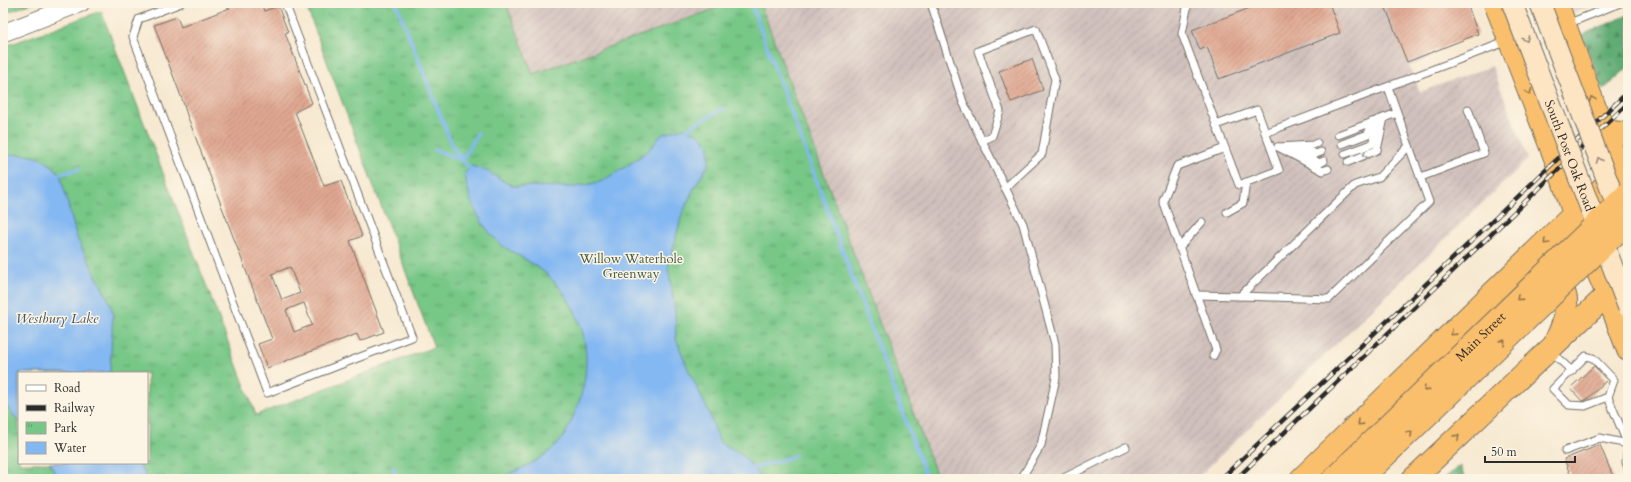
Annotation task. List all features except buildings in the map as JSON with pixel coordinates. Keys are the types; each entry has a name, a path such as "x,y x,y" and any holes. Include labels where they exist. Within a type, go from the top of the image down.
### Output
{"highway":[{"path":"1495,3 1559,168 1574,214 1625,342"},
{"path":"1301,479 1478,310 1574,214 1626,175 1602,127 1557,3"},
{"path":"1602,127 1612,132 1628,134"},
{"name":"Main Street","path":"1333,479 1628,193"},
{"name":"Main Street","path":"1362,479 1628,222"},
{"path":"1478,310 1520,272 1545,271 1561,286 1566,304 1565,321 1551,346"},
{"path":"1413,479 1551,346 1628,275"},
{"path":"1576,323 1591,321 1612,327 1625,342"}],"main road":[{"name":"South Post Oak Road","path":"1512,3 1628,307"},
{"name":"South Post Oak Road","path":"1540,3 1628,236"}],"street":[{"path":"3,33 81,3"}],"lane":[{"path":"181,3 139,19 133,37 267,393 412,338 285,3"},
{"path":"931,3 962,102 1023,224 1055,344 1056,378 1041,445 1020,479"},
{"path":"1185,3 1187,8 1182,34 1216,125 1239,185 1278,170 1257,110 1216,125"},
{"path":"1565,25 1620,3"},
{"path":"982,141 992,136 1000,111 978,51 1036,29 1055,79 1042,154 1005,188"},
{"path":"1265,133 1509,40"},
{"path":"1196,295 1329,299 1429,202 1388,87"},
{"path":"1421,177 1484,153 1468,109"},
{"path":"1338,136 1397,113"},
{"path":"1342,144 1368,134 1378,120"},
{"path":"1345,154 1372,144 1378,120"},
{"path":"1348,162 1377,150 1378,120"},
{"path":"1270,148 1317,143"},
{"path":"1299,146 1316,154 1321,152"},
{"path":"1240,296 1355,185 1378,177 1410,146"},
{"path":"1278,147 1323,171 1328,170"},
{"path":"1288,147 1320,163 1324,161"},
{"path":"1213,356 1216,350 1163,201 1177,166 1225,148"},
{"path":"1227,212 1243,203 1246,182"},
{"path":"1179,248 1202,222"},
{"path":"1551,346 1572,371"},
{"path":"1586,356 1593,358 1614,380 1608,397 1586,406 1570,404 1553,389 1586,356"},
{"path":"1608,397 1628,444 1626,462 1628,468"},
{"path":"1565,451 1600,438 1628,444"},
{"path":"1062,479 1126,447"}],"shaded area":[{"path":"506,3 729,3 533,74"},
{"path":"760,3 1467,3 1478,34 1428,53 1430,58 1409,66 1420,92 1492,66 1528,159 1196,479 938,479"},
{"path":"1569,3 1599,3 1573,13"}],"green space":[{"path":"3,3 32,3 3,14"},
{"name":"Willow Waterhole Greenway","path":"305,3 506,3 533,74 731,3 760,3 938,479 3,479 3,47 101,11 256,415 434,347"},
{"path":"1628,15 1628,67 1603,90 1582,35"},
{"path":"1460,465 1465,479 1444,479"}],"water":[{"path":"682,128 699,134 709,145 709,164 695,186 682,214 668,268 675,309 676,339 688,369 708,410 720,443 744,457 760,479 492,479 511,473 532,463 542,457 564,436 580,397 585,378 586,358 584,339 579,321 570,303 559,287 544,272 503,246 488,231 477,213 469,194 465,173 472,166 485,170 512,186 576,187 600,182 627,166 649,150 661,135"},
{"name":"Westbury Lake","path":"3,155 28,155 47,162 60,174 77,238 110,303 113,313 110,372 18,372 18,421 3,402"},
{"path":"50,464 140,464 147,479 58,479"}],"waterway":[{"path":"396,3 452,145 462,160"},
{"path":"753,9 927,479"},
{"path":"683,133 724,108"},
{"path":"472,171 462,160 478,133"},
{"path":"435,150 462,160"},
{"path":"57,175 79,169"},
{"path":"750,469 795,456"},
{"path":"393,467 398,479"}],"railway":[{"path":"1221,479 1628,92"},
{"path":"1236,479 1628,103"}]}
